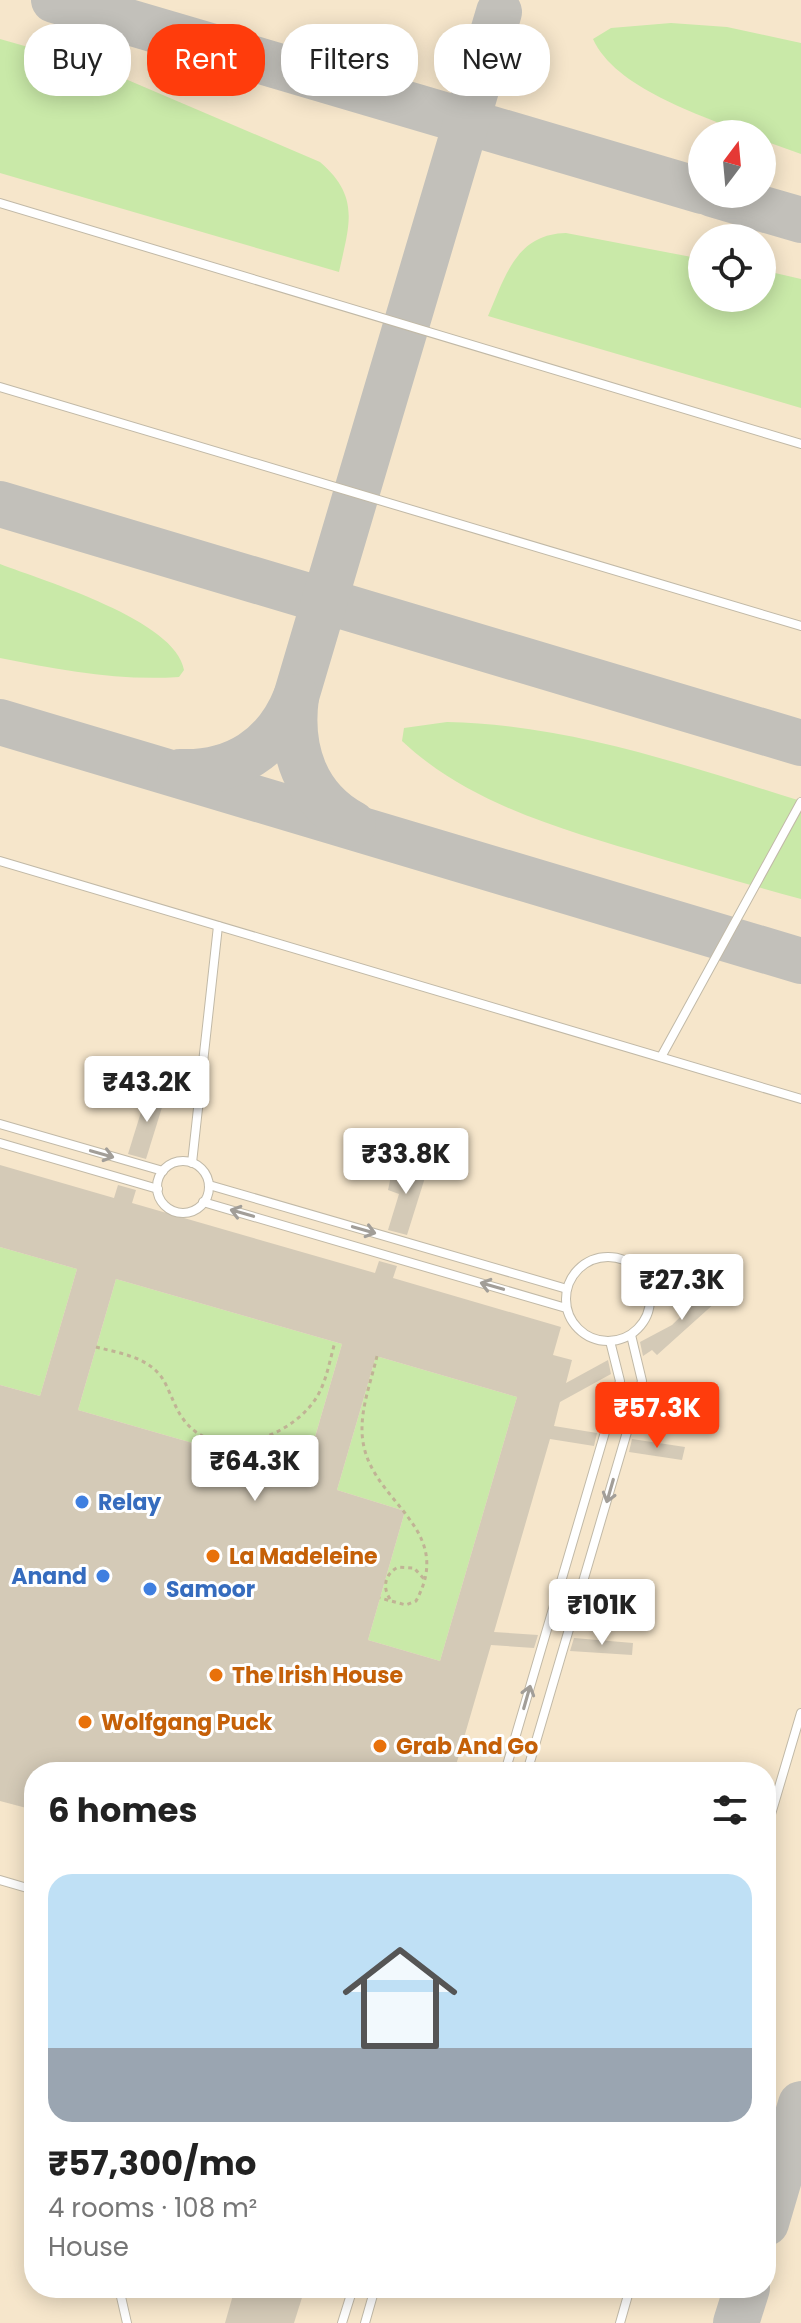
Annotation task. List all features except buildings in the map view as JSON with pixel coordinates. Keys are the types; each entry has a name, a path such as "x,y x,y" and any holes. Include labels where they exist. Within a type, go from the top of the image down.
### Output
{"lane":[{"path":"0,203 801,444"},
{"path":"0,387 801,626"},
{"path":"661,1057 801,802"},
{"path":"0,861 801,1099"},
{"path":"192,1163 218,926"},
{"path":"0,1124 163,1171"},
{"path":"0,1143 158,1189"},
{"path":"172,1163 192,1163 203,1171 209,1185 203,1202 192,1211 175,1211 161,1201 158,1189 163,1171 172,1163"},
{"path":"209,1185 567,1289"},
{"path":"203,1202 566,1308"},
{"path":"609,1257 628,1262 643,1275 650,1303 643,1321 631,1335 610,1341 581,1332 566,1308 567,1289 572,1275 588,1261 609,1257"},
{"path":"530,1762 642,1381 631,1335"},
{"path":"508,1762 620,1381 610,1341"},
{"path":"776,1797 801,1713"},
{"path":"0,1880 24,1887"},
{"path":"121,2298 127,2323"},
{"path":"342,2323 350,2298"},
{"path":"365,2323 372,2298"},
{"path":"620,2323 627,2298"}],"path":[{"path":"96,1347 137,1357 151,1367 163,1379 181,1419 204,1437 222,1443 272,1434 303,1413 319,1394 335,1342"},
{"path":"377,1356 362,1415 364,1450 375,1475 418,1530 425,1554 425,1580 416,1601 406,1605 380,1598"},
{"path":"392,1602 385,1587 393,1569 409,1566 425,1580"}],"shaded area":[{"path":"0,0 801,0 801,2323 0,2323"}],"green space":[{"path":"671,23 727,27 801,43 801,154 776,145 776,120 712,120 639,86 604,56 593,39 611,28"},
{"path":"0,39 24,46 24,96 131,96 131,81 147,88 147,96 165,96 320,162 342,187 347,200 348,226 339,272 0,173"},
{"path":"566,233 688,256 688,312 776,312 776,273 801,279 801,408 488,316 515,260 524,249 549,235"},
{"path":"0,564 75,592 134,619 176,652 184,670 179,677 111,676 0,658"},
{"path":"447,722 537,730 627,749 801,801 801,899 588,837 489,799 429,763 402,741 404,728"},
{"path":"0,1247 77,1269 40,1396 0,1385"},
{"path":"116,1279 342,1344 304,1475 78,1410"},
{"path":"376,1356 517,1397 440,1661 368,1640 405,1511 337,1490"}],"taxiway":[{"path":"54,0 688,187"},
{"path":"296,697 499,12"},
{"path":"760,208 801,220"},
{"path":"0,504 801,743"},
{"path":"180,772 218,768 251,754 277,731 296,697 295,735 304,770 323,800 353,824"},
{"path":"0,722 801,961"},
{"path":"776,2189 801,2104"},
{"path":"736,2323 744,2298"}],"place":[{"name":"Relay","path":"82,1502"},
{"name":"La Madeleine","path":"213,1556"},
{"name":"Anand","path":"103,1576"},
{"name":"Samoor","path":"150,1589"},
{"name":"The Irish House","path":"216,1675"},
{"name":"Wolfgang Puck","path":"85,1722"},
{"name":"Grab And Go","path":"380,1746"}]}
